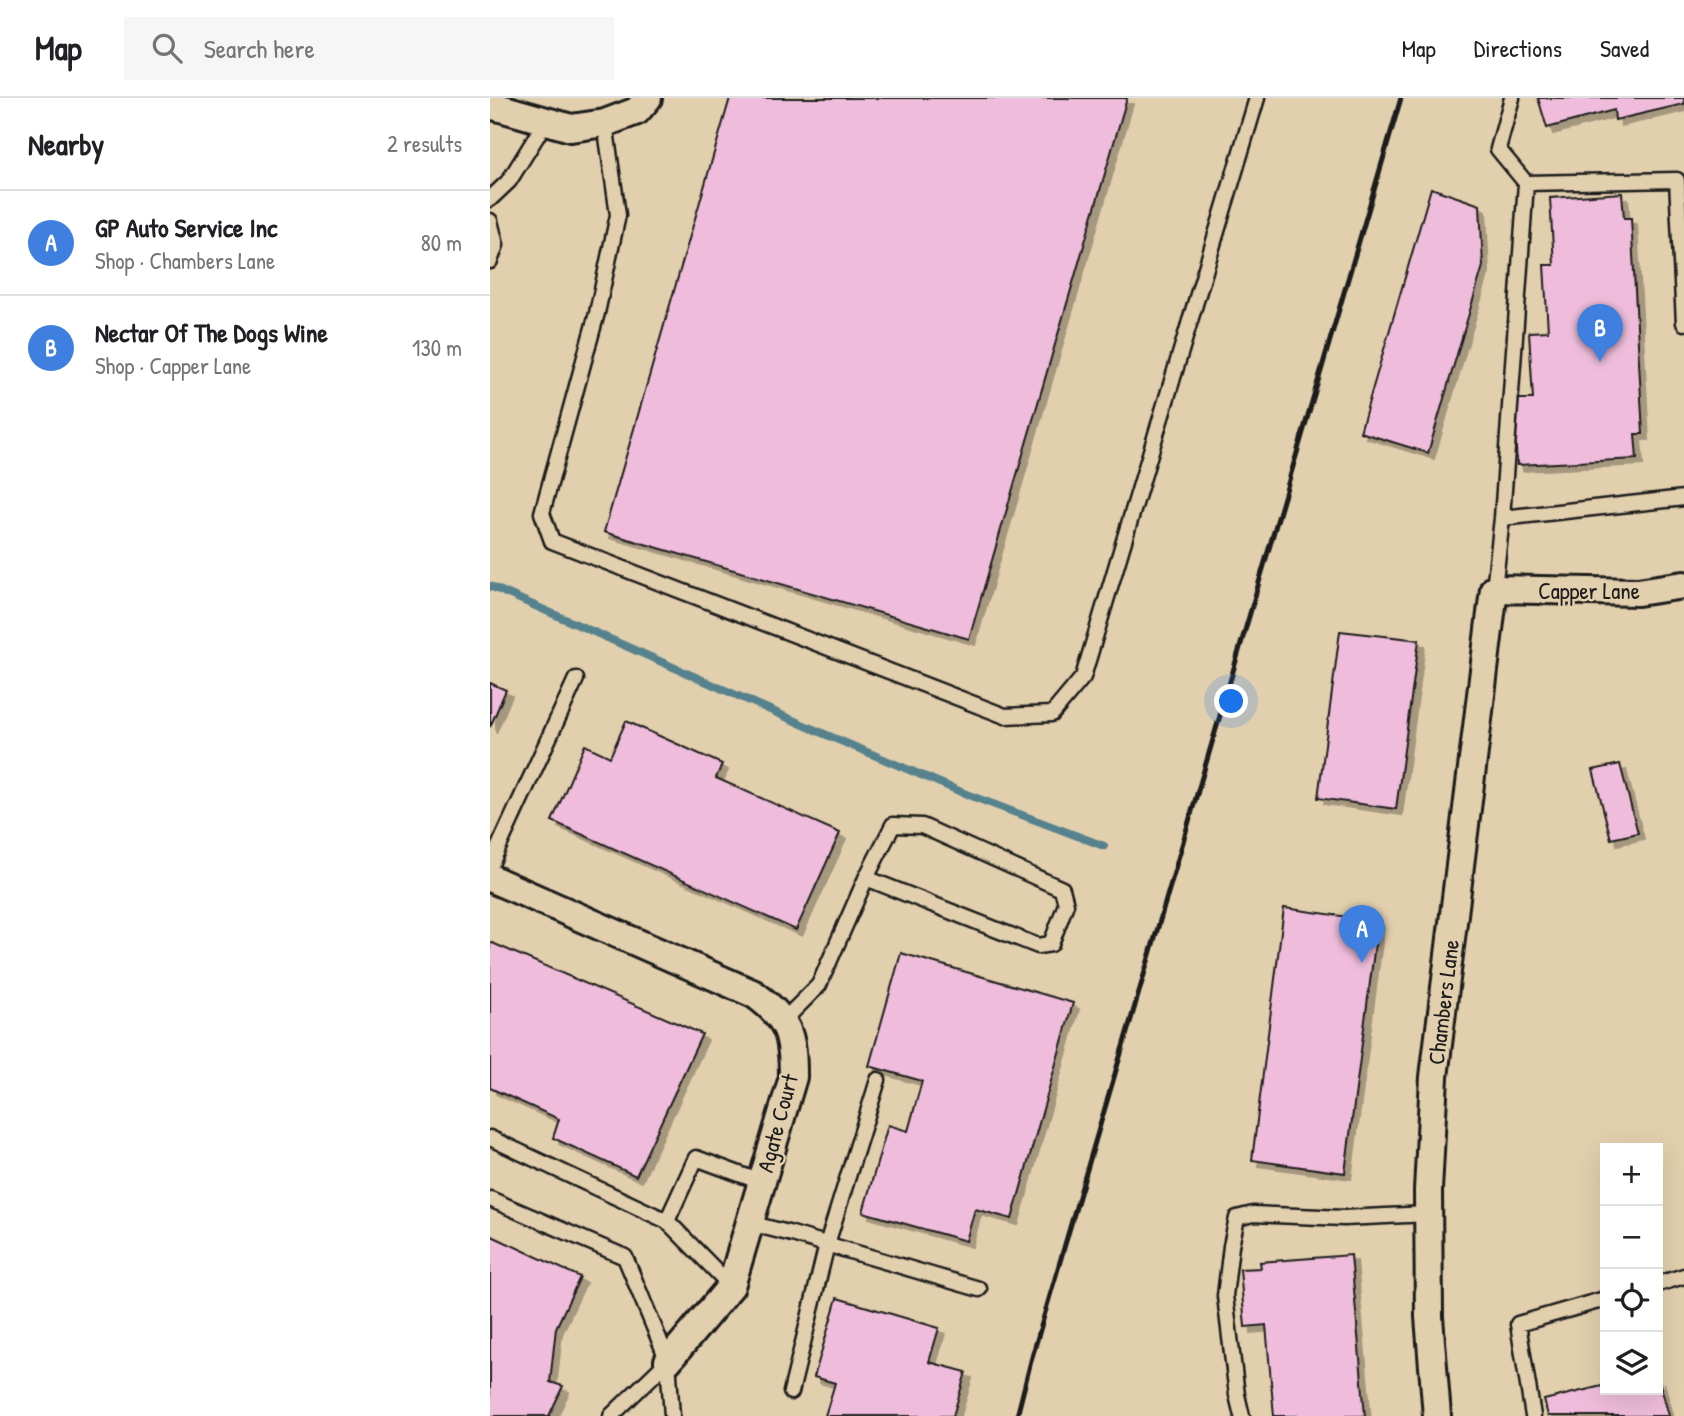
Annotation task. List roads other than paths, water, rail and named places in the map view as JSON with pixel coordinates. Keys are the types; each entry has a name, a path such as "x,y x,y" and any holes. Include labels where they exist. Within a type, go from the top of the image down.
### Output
{"street":[{"path":"490,105 571,128 606,123 637,111 648,98"},
{"name":"Capper Lane","path":"1493,589 1638,592 1684,585"},
{"name":"Chambers Lane","path":"1437,1416 1429,1317 1428,1214 1434,1077 1493,589"},
{"name":"Agate Court","path":"490,878 754,994 770,1006 783,1021 793,1045 793,1077 731,1286 668,1361"}],"lane":[{"path":"606,123 618,215 597,313 542,513 552,541 1004,716 1052,714 1083,677 1257,98"},
{"path":"1493,589 1502,518 1526,183 1498,149 1512,98"},
{"path":"490,198 509,181 546,121"},
{"path":"1526,183 1677,180 1684,323"},
{"path":"490,221 496,245 490,261"},
{"path":"1502,518 1684,498"},
{"path":"490,866 576,679"},
{"path":"783,1021 819,985 866,878 893,825 922,826 1062,889 1066,904 1051,944 1038,946 866,878"},
{"path":"791,1392 827,1244 878,1080"},
{"path":"490,1138 667,1221 731,1286"},
{"path":"667,1221 696,1158 761,1182"},
{"path":"490,1199 625,1257 668,1361 672,1416"},
{"path":"1242,1416 1225,1296 1237,1218 1253,1214 1344,1218 1428,1214"},
{"path":"749,1223 979,1289"},
{"path":"1663,1282 1684,1276"},
{"path":"1533,1416 1518,1324 1600,1300"},
{"path":"611,1416 668,1361"}],"waterway":[{"path":"490,586 829,736 966,794 1104,846"}],"railway":[{"path":"1017,1416 1032,1357 1401,98"}],"place":[{"name":"Nectar Of The Dogs Wine","path":"1600,362"},
{"name":"GP Auto Service Inc","path":"1362,963"}]}
